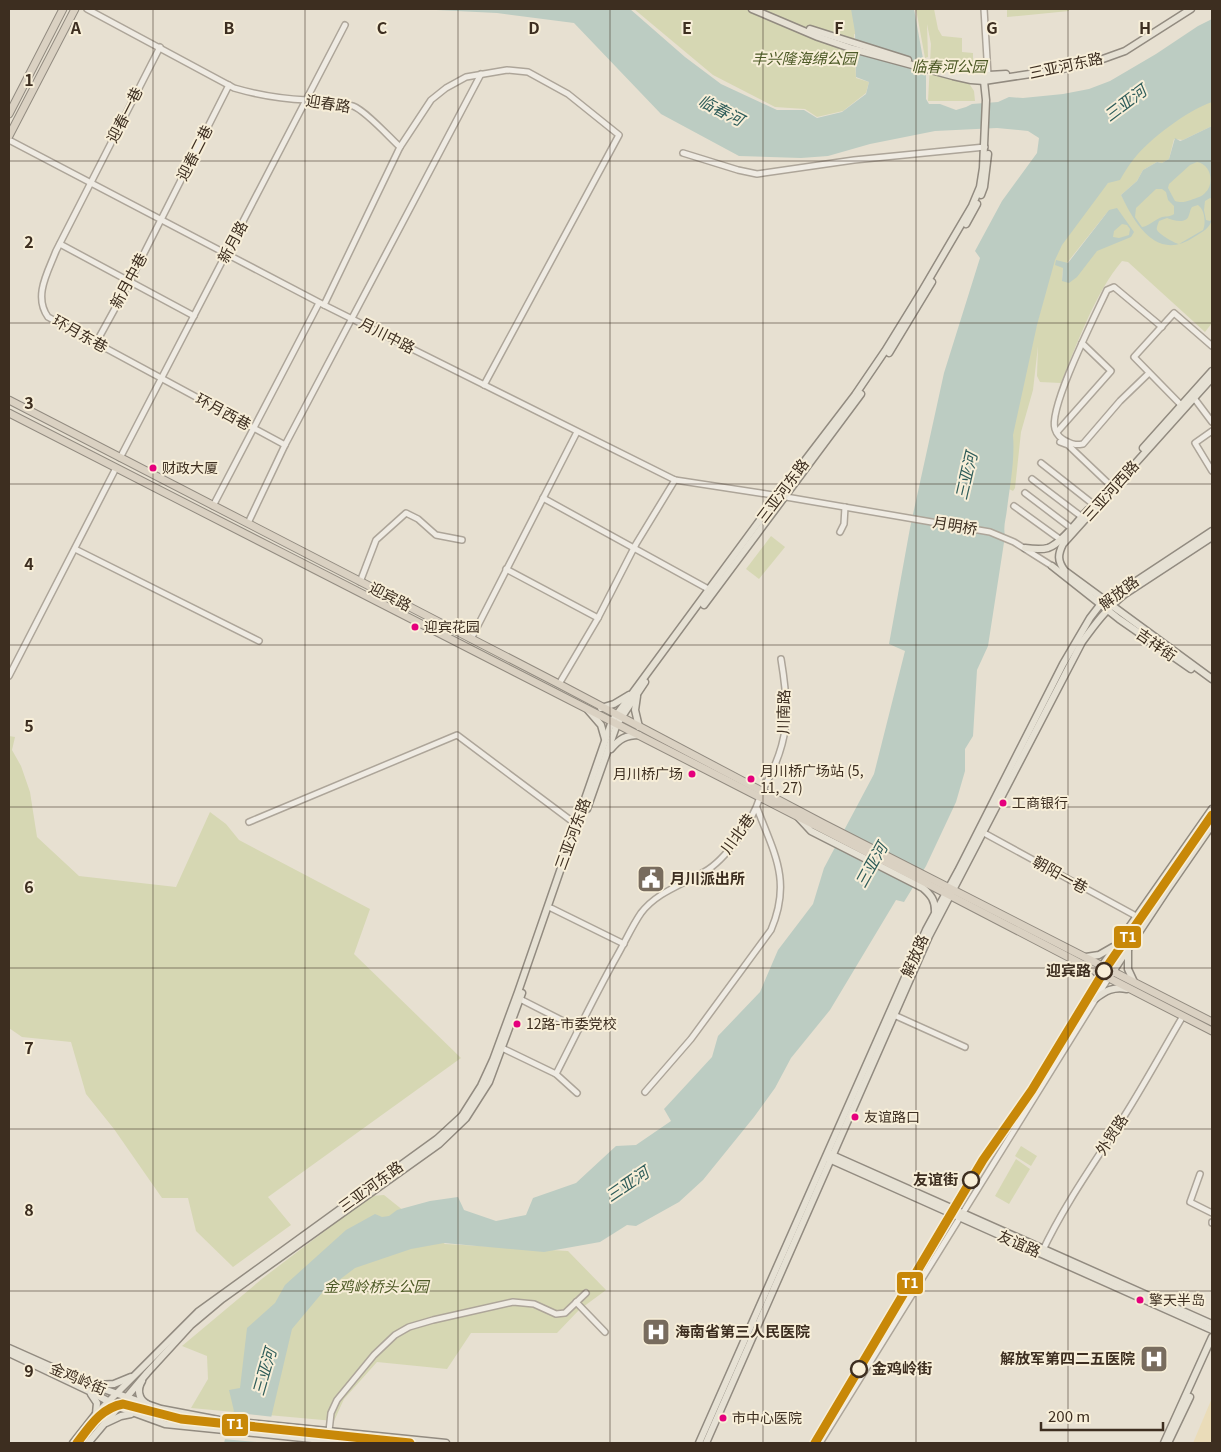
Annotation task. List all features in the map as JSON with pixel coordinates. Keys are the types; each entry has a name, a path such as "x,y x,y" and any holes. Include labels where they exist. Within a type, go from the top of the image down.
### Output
{"highway":[{"path":"9,114 63,9"},
{"path":"9,136 75,9"},
{"name":"迎宾路","path":"9,400 559,684 601,708 639,735 761,794 821,829"},
{"name":"迎宾路","path":"9,413 588,709 639,727 821,829"},
{"path":"821,829 926,883 950,892 1113,971 1212,1022"},
{"path":"950,892 1097,974 1212,1031"}],"main road":[{"path":"752,9 845,44 971,78 987,79 986,143"},
{"name":"三亚河东路","path":"987,79 1103,55 1135,40 1185,9"},
{"name":"三亚河东路","path":"987,79 1063,69 1100,60 1124,51 1191,9"},
{"name":"三亚河东路","path":"88,1443 125,1398 143,1372 198,1312 437,1139 462,1116 481,1086 493,1060 606,742 617,719 777,496 854,396 884,352 972,206 980,187 986,143"},
{"name":"三亚河东路","path":"636,692 786,497 856,402 893,346 974,211 984,187 986,143"},
{"name":"三亚河西路","path":"1022,546 1046,549 1061,540 1212,371"},
{"name":"三亚河西路","path":"1106,605 1065,571 1058,559 1059,552 1063,544 1212,378"},
{"name":"解放路","path":"699,1443 950,892 1062,664 1090,618 1212,531"},
{"name":"解放路","path":"706,1443 935,912 950,892 984,833 1082,642 1106,605 1212,537"},
{"path":"1052,566 1106,605"},
{"name":"吉祥街","path":"1106,605 1212,679"},
{"name":"吉祥街","path":"1106,605 1212,684"},
{"path":"601,708 636,692"},
{"path":"636,692 635,710 639,727"},
{"path":"588,709 601,725 606,742"},
{"name":"三亚河东路","path":"73,1443 108,1402 143,1372 191,1325 222,1300 440,1144 466,1118 489,1082 502,1048 607,754 617,719"},
{"path":"607,754 620,739 639,735"},
{"path":"1097,974 1212,809"},
{"path":"1108,979 1212,825"},
{"path":"926,883 934,900 935,912"},
{"path":"1086,958 1103,953 1116,945"},
{"path":"1128,948 1128,969 1134,982"},
{"path":"1095,999 1111,989 1127,989"},
{"name":"友谊路","path":"829,1157 1043,1252 1212,1330"},
{"name":"友谊路","path":"1043,1252 1212,1324"},
{"path":"1164,1443 1212,1337"},
{"path":"1168,1443 1212,1347"},
{"name":"金鸡岭街","path":"9,1348 91,1388 108,1402 134,1414 165,1424 351,1443"},
{"name":"金鸡岭街","path":"9,1353 91,1388 170,1411 219,1420 446,1443"},
{"path":"95,1416 96,1403 91,1388 114,1384 143,1372"},
{"path":"143,1372 139,1390 143,1402 150,1406"},
{"path":"105,1423 125,1415 134,1414"}],"street":[{"name":"迎春路","path":"87,9 229,85 256,94 330,101 355,107 400,148"},
{"path":"984,9 987,79"},
{"name":"新月路","path":"120,458 345,25"},
{"name":"迎春一巷","path":"90,183 160,47"},
{"path":"213,506 322,304 400,148 431,100 446,88 466,77 507,70 528,72 568,94 619,135 484,385"},
{"path":"248,524 285,445 480,74"},
{"name":"迎春二巷","path":"161,220 229,85"},
{"name":"月川中路","path":"9,140 322,304 675,480 845,507"},
{"path":"683,153 757,174 986,143"},
{"name":"环月东巷","path":"90,183 45,279 42,305 48,317 162,378"},
{"name":"新月中巷","path":"96,342 161,220"},
{"path":"60,244 194,316"},
{"path":"1150,373 1120,402 1083,444 1077,446 1062,440 1055,429 1054,416 1073,361 1107,290 1114,287 1162,327"},
{"path":"1181,405 1134,357 1174,313 1212,346"},
{"path":"1057,432 1111,371 1082,343"},
{"name":"环月西巷","path":"162,378 285,445"},
{"path":"1194,398 1212,422"},
{"path":"1212,431 1195,443 1212,471"},
{"path":"470,639 577,432"},
{"path":"1060,442 1068,445 1110,485"},
{"path":"1042,463 1093,504"},
{"path":"9,676 116,468"},
{"path":"1032,479 1082,517"},
{"path":"559,684 598,618 634,548 675,480"},
{"path":"1026,494 1071,528"},
{"path":"543,498 710,590"},
{"path":"1014,506 1061,540"},
{"path":"840,532 844,524 845,507"},
{"name":"月明桥","path":"845,507 990,532 1022,546 1052,566"},
{"path":"360,582 376,540 406,513 418,519 436,535 462,540"},
{"path":"75,549 259,641"},
{"path":"506,569 598,618"},
{"name":"川南路","path":"761,794 781,753 786,734 787,715 781,659"},
{"path":"249,822 457,736 577,825"},
{"name":"川北巷","path":"556,1074 641,914 655,898 706,871 715,864 736,840 756,808 761,794"},
{"path":"645,1092 691,1039 771,930 778,914 781,897 781,879 778,864 756,808"},
{"name":"朝阳一巷","path":"984,833 1136,916"},
{"path":"551,908 624,944"},
{"path":"820,1443 1108,979"},
{"path":"520,999 579,1028"},
{"path":"894,1015 965,1047"},
{"name":"外贸路","path":"1043,1252 1069,1203 1124,1116 1183,1016"},
{"path":"502,1048 556,1074 577,1093"},
{"path":"1200,1174 1190,1202 1212,1213"},
{"path":"330,1431 331,1413 337,1400 374,1355 395,1335 410,1327 486,1306 513,1302 534,1304 556,1314 564,1313 586,1293"},
{"path":"576,1302 605,1332"}],"green space":[{"name":"丰兴隆海绵公园","path":"634,9 855,9 882,44 854,34 856,78 869,82 866,93 843,111 817,117 805,109 775,107 713,75"},
{"name":"临春河公园","path":"916,9 934,9 938,29 942,36 962,38 962,52 973,53 973,64 963,81 968,82 974,91 975,101 928,101 931,44 927,24 928,57 925,58"},
{"path":"1007,9 1069,9 1069,11 1007,17"},
{"path":"1212,99 1212,126 1183,140 1174,139 1169,159 1162,163 1157,162 1143,170 1137,181 1121,195 1129,209 1144,190 1212,151 1212,323 1205,332 1128,262 1122,261 1095,303 1061,383 1040,382 1037,376 1038,346 1033,390 1021,432 1015,488 1013,491 1009,489 1011,420 1060,238 1132,155 1157,132 1198,104","holes":["1109,210 1062,281 1063,268"]},
{"path":"771,536 785,547 759,579 746,569"},
{"path":"9,736 15,737 12,750 21,766 30,792 37,837 79,876 176,887 210,812 226,824 239,840 370,909 354,954 461,1058 268,1197 291,1225 233,1267 196,1231 188,1198 162,1198 114,1129 86,1094 71,1042 22,1037 9,1028"},
{"path":"1021,1146 1037,1156 1031,1166 1015,1156"},
{"path":"1016,1159 1030,1169 1009,1204 995,1196"},
{"name":"金鸡岭桥头公园","path":"384,1195 445,1244 568,1251 606,1290 579,1310 557,1333 471,1333 447,1369 377,1362 344,1399 334,1421 191,1408 208,1379 207,1356 182,1346 263,1278 371,1196"}],"sand":[{"path":"1212,1398 1211,1443 1193,1443"}],"water":[{"name":"临春河","path":"416,9 630,9 685,57 721,84 777,110 804,110 817,118 842,112 866,94 869,82 856,77 855,32 851,9 914,9 926,75 926,99 929,104 940,104 956,110 972,104 998,102 1009,97 1023,98 1063,94 1089,89 1110,81 1212,19 1212,102 1192,111 1159,135 1133,160 1120,180 1108,183 1062,245 1055,260 1037,325 1013,435 1013,463 1004,526 1005,536 988,646 977,670 973,736 965,749 965,771 956,802 926,866 904,902 896,900 830,1010 791,1058 775,1088 754,1117 703,1180 679,1202 636,1226 627,1225 600,1242 544,1252 444,1243 411,1249 355,1268 322,1293 292,1329 271,1418 298,1443 224,1443 231,1415 234,1411 229,1390 240,1388 247,1328 275,1303 285,1285 346,1230 375,1214 382,1217 389,1216 397,1210 430,1201 458,1197 464,1210 496,1221 526,1215 533,1198 576,1183 616,1146 636,1145 671,1121 664,1109 712,1057 718,1036 760,992 778,950 813,904 824,868 874,774 905,651 889,644 910,528 944,373 980,258 975,251 1002,201 1037,153 1039,138 1028,131 997,128 935,131 870,144 828,156 801,158 739,156 661,114 574,23 497,13"},
{"path":"1212,126 1212,199 1210,198 1205,201 1204,210 1206,220 1210,221 1212,218 1206,229 1194,237 1181,244 1169,245 1158,242 1140,228 1121,195 1137,181 1143,170 1157,162 1162,163 1169,159 1175,138 1180,141","holes":["1197,162 1206,166 1210,175 1211,180 1208,189 1202,196 1183,202 1175,201 1168,188 1169,184 1190,165","1156,189 1162,189 1166,192 1168,200 1174,206 1174,214 1162,217 1142,227 1135,217 1136,208","1198,205 1204,217 1203,230 1179,244 1158,232 1159,221 1167,218 1179,221 1185,220 1192,207"]},
{"path":"1117,208 1134,232 1131,237 1097,251 1077,277 1069,283 1062,281 1063,268 1055,265 1056,260 1068,263 1109,210","holes":["1122,224 1127,225 1130,229 1129,235 1119,238 1113,237 1114,231"]}],"pier":[{"name":"三亚河","path":"230,1412 274,1417 296,1431 300,1443 268,1443 223,1439"}],"transit line":[{"name":"T1","path":"815,1443 983,1160 1032,1090 1106,968 1212,815"},
{"name":"T1","path":"77,1443 91,1424 102,1414 108,1409 123,1404 181,1419 410,1443"}],"place":[{"name":"财政大厦","path":"153,468"},
{"name":"迎宾花园","path":"415,627"},
{"name":"月川桥广场","path":"692,774"},
{"name":"月川桥广场站 (5, 11, 27)","path":"751,779"},
{"name":"工商银行","path":"1003,803"},
{"name":"月川派出所","path":"651,879"},
{"name":"迎宾路","path":"1104,971"},
{"name":"12路-市委党校","path":"517,1024"},
{"name":"友谊路口","path":"855,1117"},
{"name":"友谊街","path":"971,1180"},
{"name":"擎天半岛","path":"1140,1300"},
{"name":"海南省第三人民医院","path":"656,1332"},
{"name":"解放军第四二五医院","path":"1154,1359"},
{"name":"金鸡岭街","path":"859,1369"},
{"name":"市中心医院","path":"723,1418"}]}
